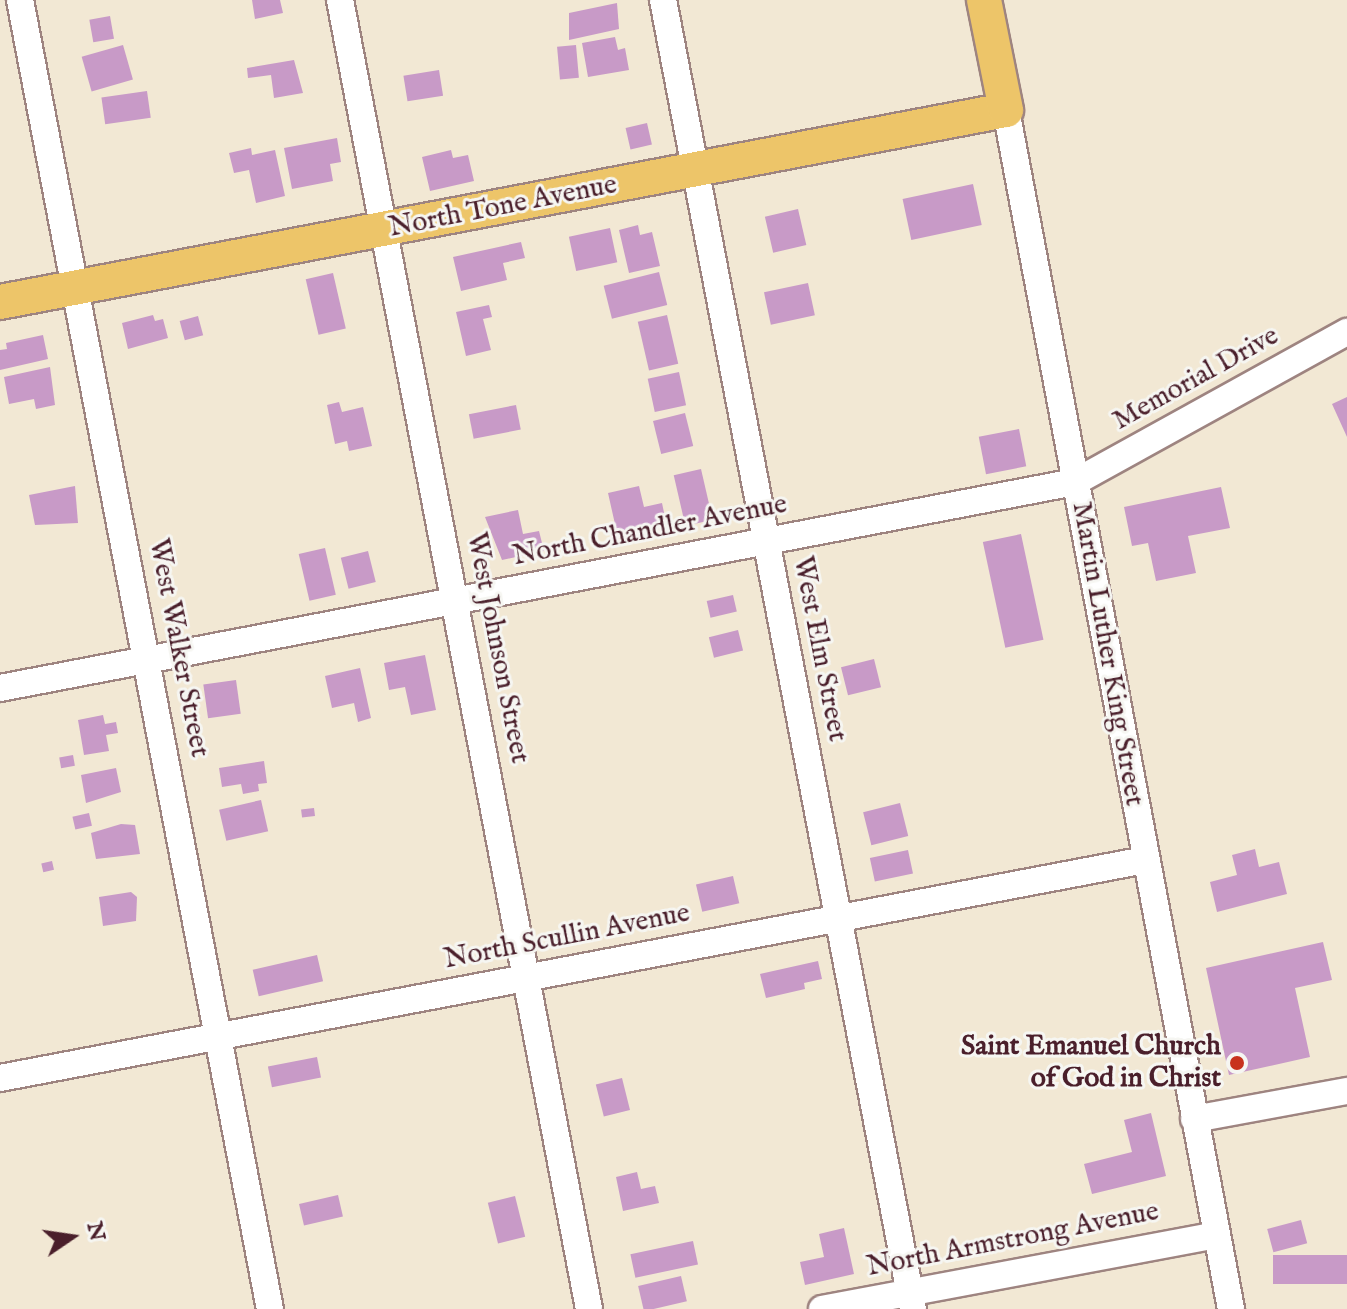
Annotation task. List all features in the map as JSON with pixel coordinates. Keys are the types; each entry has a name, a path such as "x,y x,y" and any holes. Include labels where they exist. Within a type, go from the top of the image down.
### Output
{"main road":[{"name":"Martin Luther King Street","path":"984,0 1006,110"},
{"name":"North Tone Avenue","path":"0,302 1006,110"}],"street":[{"name":"West Walker Street","path":"20,0 270,1309"},
{"name":"West Johnson Street","path":"340,0 529,977 589,1309"},
{"name":"West Elm Street","path":"663,0 911,1301"},
{"name":"Martin Luther King Street","path":"1006,110 1231,1309"},
{"name":"Memorial Drive","path":"1075,482 1347,332"},
{"name":"North Chandler Avenue","path":"0,688 1075,482"},
{"name":"North Scullin Avenue","path":"0,1078 1145,860"},
{"path":"1194,1119 1347,1091"},
{"name":"North Armstrong Avenue","path":"822,1309 911,1301 1216,1235"}],"building":[{"path":"252,0 280,0 283,13 255,19"},
{"path":"617,3 619,29 569,40 569,13"},
{"path":"110,16 114,39 93,42 89,20"},
{"path":"615,37 618,50 625,48 629,70 588,77 582,43"},
{"path":"123,45 133,80 92,91 82,57"},
{"path":"576,45 579,78 560,80 557,47"},
{"path":"294,60 303,93 274,98 271,75 248,78 247,68"},
{"path":"439,70 443,96 408,101 403,76"},
{"path":"147,91 151,118 105,124 101,97"},
{"path":"647,123 652,144 631,149 626,128"},
{"path":"337,138 341,162 330,164 333,181 292,189 284,148"},
{"path":"251,148 252,155 275,150 285,196 256,203 249,170 234,173 229,153"},
{"path":"451,150 453,158 468,155 474,181 430,191 422,157"},
{"path":"973,184 982,225 911,240 903,199"},
{"path":"798,209 806,245 773,253 765,217"},
{"path":"638,225 640,235 652,232 660,266 629,273 619,230"},
{"path":"610,228 617,262 576,271 569,237"},
{"path":"521,242 525,258 503,263 507,280 461,291 453,257"},
{"path":"659,272 667,305 612,319 604,286"},
{"path":"333,273 346,329 319,335 306,279"},
{"path":"808,283 815,315 771,325 764,292"},
{"path":"489,305 492,317 483,319 491,350 466,356 456,312"},
{"path":"153,315 155,321 163,319 168,338 128,349 122,323"},
{"path":"667,315 678,364 649,370 638,322"},
{"path":"198,316 203,335 185,340 180,321"},
{"path":"43,335 48,359 0,370 0,350 7,349 6,343"},
{"path":"50,367 55,405 36,409 34,399 9,404 4,377"},
{"path":"679,372 686,405 655,412 648,379"},
{"path":"1347,397 1347,437 1332,404"},
{"path":"339,402 342,412 363,407 372,446 349,451 347,441 335,444 327,405"},
{"path":"516,405 521,430 474,439 469,414"},
{"path":"685,413 693,446 661,454 653,421"},
{"path":"1019,429 1026,466 986,474 979,437"},
{"path":"701,469 713,520 685,526 674,475"},
{"path":"75,486 78,523 35,525 29,495"},
{"path":"639,486 644,507 662,503 666,522 617,533 608,493"},
{"path":"1221,487 1230,528 1188,536 1196,573 1156,581 1148,543 1132,546 1124,507"},
{"path":"518,510 523,534 539,531 544,551 502,560 485,517"},
{"path":"1021,534 1043,640 1005,648 983,542"},
{"path":"325,548 336,595 309,601 299,554"},
{"path":"368,551 376,582 349,589 341,558"},
{"path":"733,595 737,612 711,618 707,601"},
{"path":"738,630 743,650 714,658 709,637"},
{"path":"425,655 436,710 411,715 405,687 389,690 384,663"},
{"path":"874,659 881,687 848,695 841,667"},
{"path":"360,668 371,718 358,722 354,703 332,708 325,676"},
{"path":"236,680 241,714 208,718 203,685"},
{"path":"103,715 105,724 116,722 118,733 106,735 109,751 84,755 78,720"},
{"path":"73,755 75,766 61,768 59,757"},
{"path":"264,761 267,783 258,784 259,791 243,794 241,784 222,787 219,768"},
{"path":"116,768 121,792 86,803 81,775"},
{"path":"261,800 268,831 226,841 219,810"},
{"path":"900,803 908,836 871,845 863,812"},
{"path":"314,808 315,816 302,818 301,810"},
{"path":"89,813 92,826 75,829 72,817"},
{"path":"121,824 135,825 140,854 96,859 91,833"},
{"path":"1255,849 1259,867 1279,862 1287,894 1217,912 1210,882 1237,875 1232,855"},
{"path":"908,850 913,873 875,882 870,858"},
{"path":"52,861 54,870 43,872 41,863"},
{"path":"733,876 739,903 702,912 696,885"},
{"path":"131,892 137,897 136,921 103,926 99,897"},
{"path":"1323,942 1332,980 1295,988 1310,1057 1229,1075 1206,968"},
{"path":"317,955 323,981 259,996 253,970"},
{"path":"818,961 822,979 804,983 805,989 766,998 760,974"},
{"path":"317,1057 321,1078 272,1087 268,1067"},
{"path":"622,1078 630,1110 604,1117 596,1085"},
{"path":"1151,1113 1166,1176 1092,1194 1084,1164 1132,1152 1124,1120"},
{"path":"637,1172 641,1189 655,1186 659,1203 623,1211 616,1177"},
{"path":"338,1195 343,1216 304,1225 299,1204"},
{"path":"515,1196 525,1237 498,1244 488,1203"},
{"path":"1301,1220 1307,1243 1273,1252 1267,1229"},
{"path":"844,1228 854,1274 805,1285 800,1262 824,1257 819,1234"},
{"path":"693,1241 698,1264 635,1278 630,1254"},
{"path":"1273,1255 1347,1255 1347,1284 1273,1284"},
{"path":"681,1276 687,1301 643,1309 638,1286"}],"place":[{"name":"Saint Emanuel Church of God in Christ","path":"1237,1063"}]}
